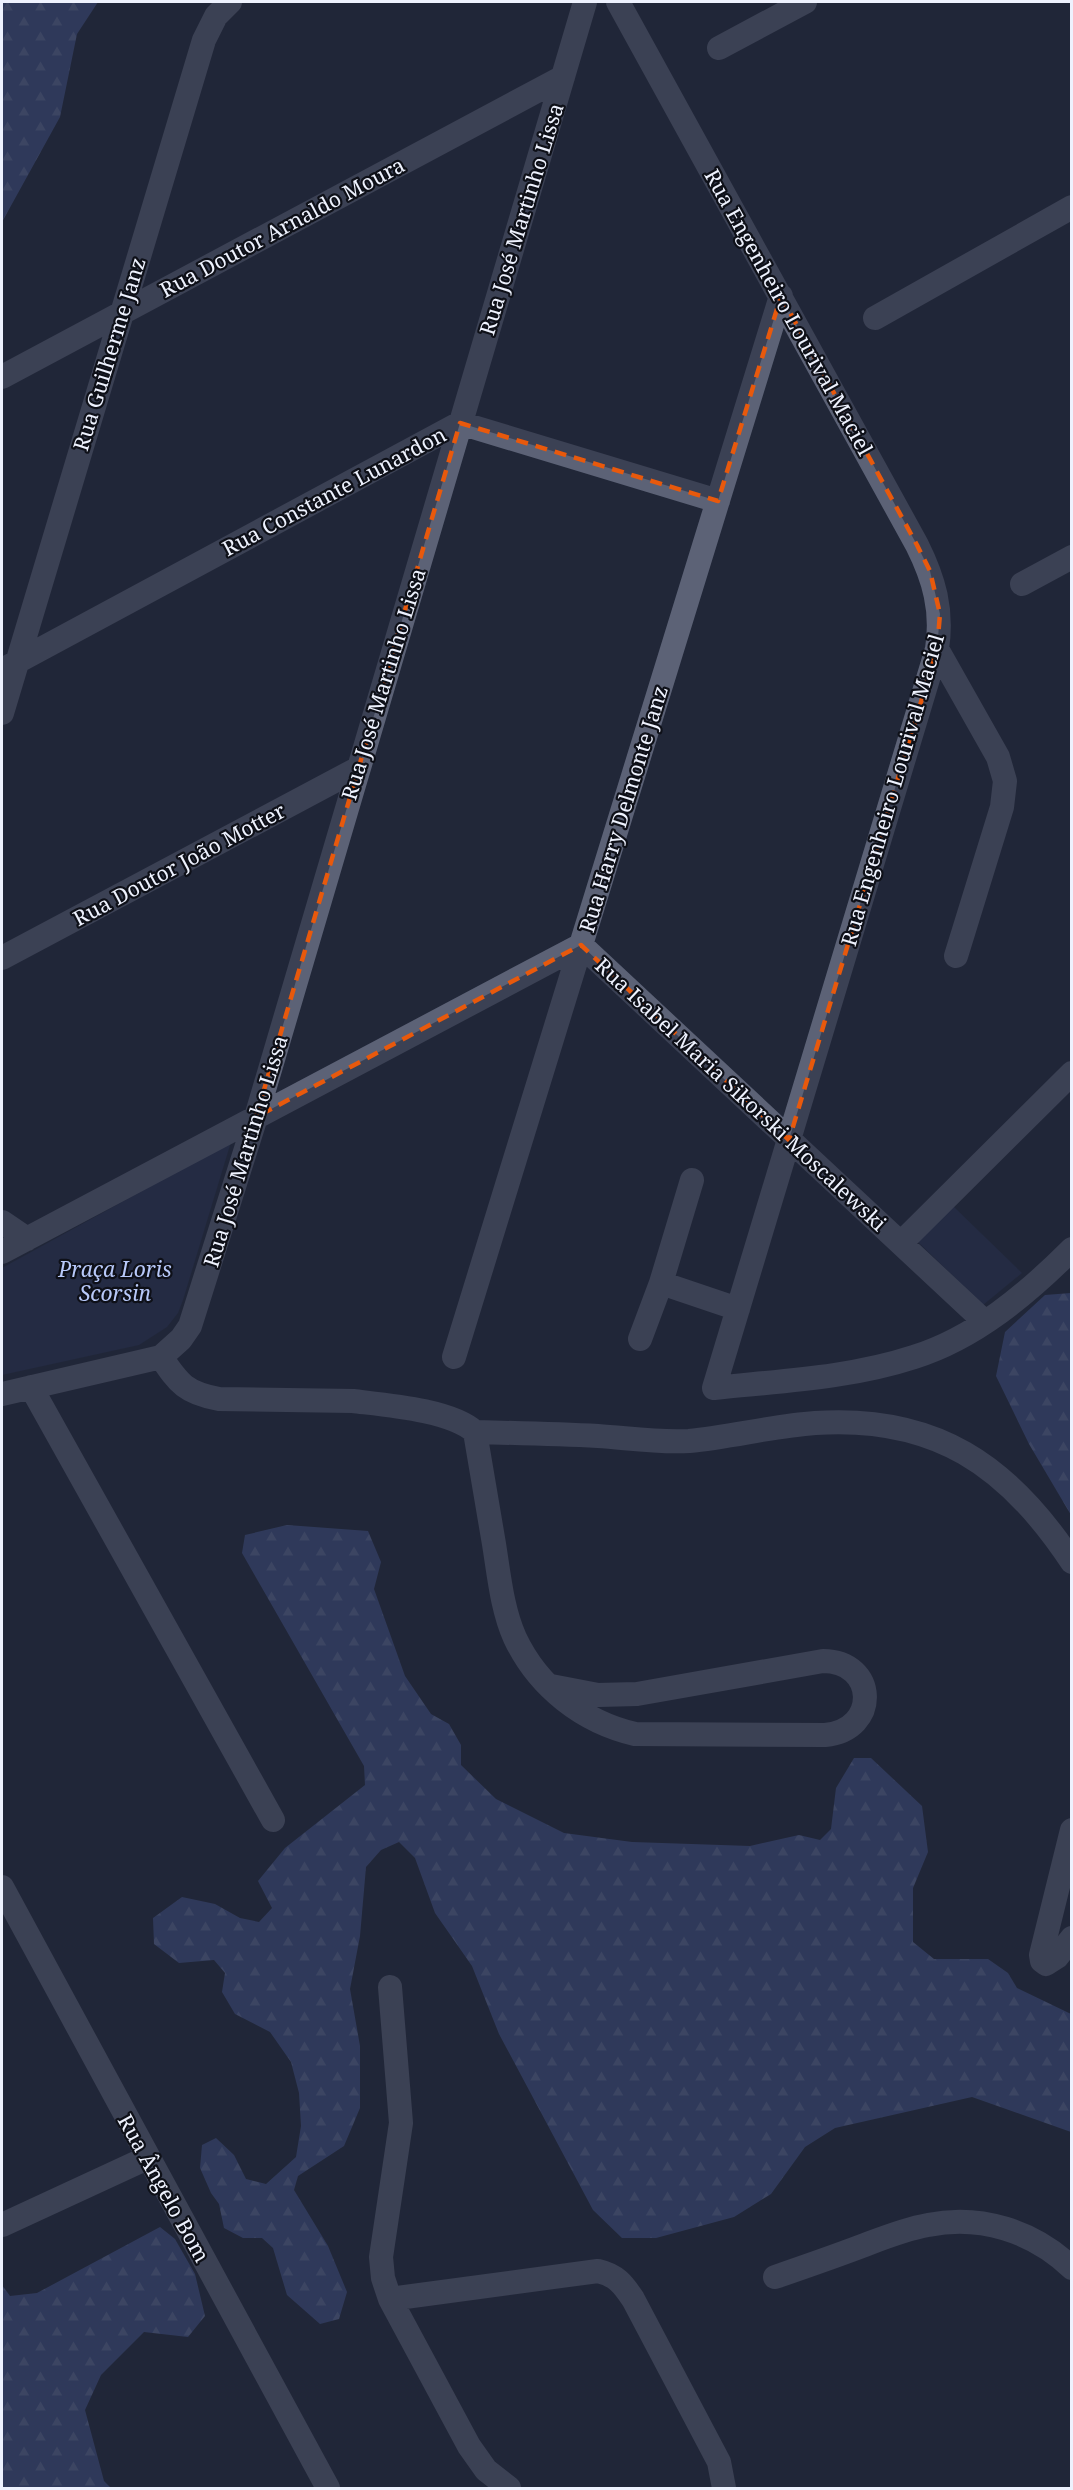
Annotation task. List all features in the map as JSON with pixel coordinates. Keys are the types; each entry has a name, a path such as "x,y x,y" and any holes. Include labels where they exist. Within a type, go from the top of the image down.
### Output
{"street":[{"name":"Rua Guilherme Janz","path":"2,712 9,666 122,313 204,40 216,16 230,2"},
{"name":"Rua José Martinho Lissa","path":"161,1357 181,1339 190,1326 256,1117 585,2"},
{"name":"Rua Engenheiro Lourival Maciel","path":"618,2 930,572 940,614 937,649 714,1388 823,1376 877,1367 915,1357 953,1341 985,1322"},
{"path":"719,48 805,2"},
{"name":"Rua Doutor Arnaldo Moura","path":"2,377 563,77"},
{"path":"875,318 1071,207"},
{"name":"Rua Harry Delmonte Janz","path":"454,1357 780,296"},
{"name":"Rua Constante Lunardon","path":"9,666 460,423 718,501"},
{"path":"1022,584 1071,557"},
{"path":"937,649 998,757 1005,781 1002,807 956,956"},
{"name":"Rua Doutor João Motter","path":"2,958 357,769"},
{"name":"Rua Isabel Maria Sikorski Moscalewski","path":"2,1252 581,945 985,1322"},
{"path":"901,1244 1071,1073"},
{"path":"640,1339 661,1283 692,1180"},
{"path":"2,1222 27,1239"},
{"path":"985,1322 1010,1305 1071,1250"},
{"path":"661,1283 738,1309"},
{"path":"2,1394 161,1357 182,1387 198,1395 219,1399 353,1401 454,1418 476,1432 673,1441 813,1423 843,1422 905,1429 961,1451 1010,1485 1033,1508 1071,1562"},
{"path":"31,1387 273,1820"},
{"path":"476,1432 506,1609 515,1637 537,1673 572,1707 611,1728 635,1734 661,1736 839,1734 853,1726 862,1714 866,1696 862,1680 851,1669 837,1661 823,1661 637,1694 598,1695 551,1686"},
{"path":"1071,1830 1041,1955 1042,1961 1046,1964 1053,1962 1071,1938"},
{"name":"Rua Ângelo Bom","path":"2,1887 328,2488"},
{"path":"390,1987 401,2123 381,2257 382,2278 390,2299 469,2446 486,2469 509,2488"},
{"path":"2,2225 147,2158"},
{"path":"775,2277 902,2232 926,2225 961,2221 1009,2229 1035,2239 1071,2268"},
{"path":"390,2299 598,2271 612,2274 622,2283 633,2299 709,2442 719,2462 724,2488"}],"highlighted area":[{"path":"781,296 930,571 940,614 937,649 789,1140 581,945 256,1117 460,423 718,501"}],"green space":[{"path":"2,2 98,2 77,34 60,117 2,222"},
{"name":"Praça Loris Scorsin","path":"231,1142 183,1300 178,1313 167,1327 139,1345 2,1375 2,1268"},
{"path":"953,1206 1022,1273 983,1305 918,1242"},
{"path":"1072,1293 1071,1515 1029,1444 996,1376 1005,1332 1045,1295"},
{"path":"287,1525 368,1531 381,1562 374,1589 405,1676 431,1714 449,1724 461,1745 461,1765 496,1799 564,1833 632,1842 750,1846 799,1835 820,1840 831,1829 836,1788 854,1758 871,1758 922,1806 928,1852 913,1888 913,1942 934,1959 988,1959 1008,1973 1017,1988 1071,2014 1071,2132 972,2097 835,2128 805,2147 771,2194 734,2217 656,2238 622,2238 593,2210 499,2034 472,1966 435,1913 415,1858 399,1842 381,1850 366,1867 360,1936 350,1989 360,2046 360,2108 344,2146 298,2176 294,2190 328,2246 347,2292 339,2319 320,2324 287,2295 273,2248 262,2238 243,2238 224,2228 219,2204 211,2193 200,2168 202,2145 216,2138 234,2155 246,2179 266,2184 296,2157 301,2126 299,2093 291,2062 270,2032 235,2014 222,1992 225,1973 214,1960 179,1963 154,1944 153,1918 182,1897 215,1904 240,1918 259,1922 272,1908 258,1881 285,1848 365,1785 364,1766 242,1553 245,1535"},
{"path":"160,2227 175,2239 195,2274 205,2316 188,2337 144,2332 101,2375 85,2410 104,2481 111,2488 2,2488 2,2285 10,2296 37,2293"}]}
